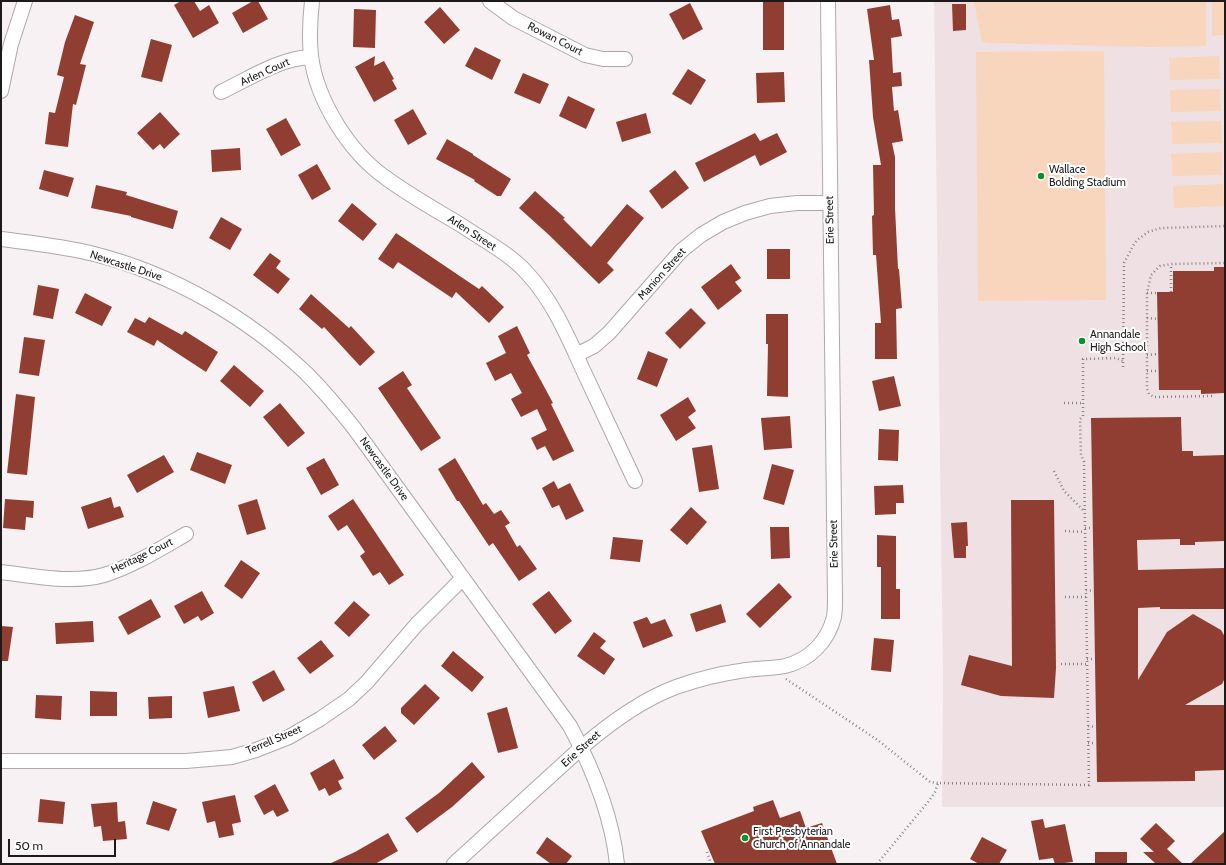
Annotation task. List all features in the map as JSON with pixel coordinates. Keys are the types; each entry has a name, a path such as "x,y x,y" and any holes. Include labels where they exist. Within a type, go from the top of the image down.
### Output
{"street":[{"path":"1,91 10,51 25,1"},
{"name":"Arlen Street","path":"312,1 310,36 316,76 335,121 350,144 385,178 496,248 527,272 543,291 554,310 635,481"},
{"name":"Rowan Court","path":"490,1 513,18 585,55 602,60 625,59"},
{"name":"Erie Street","path":"454,864 600,731 629,711 675,688 707,677 740,670 781,666 794,663 808,656 820,645 829,631 834,615 828,1"},
{"name":"Arlen Court","path":"221,92 291,60 312,57"},
{"name":"Manion Street","path":"576,355 594,346 609,333 681,251 701,235 723,222 745,213 770,206 830,203"},
{"name":"Newcastle Drive","path":"1,239 55,246 95,254 134,266 183,287 209,300 243,321 306,373 333,402 358,434 570,726 582,747 602,796 611,827 617,864"},
{"name":"Heritage Court","path":"1,572 54,578 82,578 104,575 130,564 186,534"},
{"name":"Terrell Street","path":"1,761 186,761 232,757 256,750 289,737 320,719 349,699 367,682 417,624 463,578"}],"path":[{"path":"1123,367 1124,263 1137,240 1148,232 1161,228 1225,226"},
{"path":"1212,396 1154,397 1149,394 1147,389 1146,293 1151,275 1160,266 1171,264 1225,263"},
{"path":"1171,264 1171,292"},
{"path":"1146,293 1157,293"},
{"path":"1147,318 1158,319"},
{"path":"1147,355 1158,354"},
{"path":"781,666 783,677 791,684 879,741 930,782 1089,785 1084,462 1081,455 1080,419 1084,416 1083,359 1116,358 1123,361"},
{"path":"1147,371 1159,371"},
{"path":"1064,403 1083,403"},
{"path":"1054,471 1064,491 1085,512"},
{"path":"1085,528 1093,528"},
{"path":"1065,531 1085,532"},
{"path":"1086,590 1094,591"},
{"path":"1065,597 1086,597"},
{"path":"1087,659 1095,659"},
{"path":"1061,664 1087,664"},
{"path":"1088,726 1096,726"},
{"path":"1088,744 1096,743"},
{"path":"877,864 928,802 937,788 938,783"},
{"path":"707,852 712,864"}],"shaded area":[{"name":"Annandale High School","path":"934,1 1225,1 1225,807 942,807 943,681"},
{"path":"974,1 1206,1 1206,46 1149,47 982,42"},
{"path":"1212,1 1225,1 1225,35 1212,36"},
{"name":"Wallace Bolding Stadium","path":"1104,51 1106,300 978,301 976,52"},
{"path":"1219,56 1220,79 1170,80 1169,58"},
{"path":"1220,89 1221,111 1171,112 1170,90"},
{"path":"1221,121 1222,143 1172,144 1171,122"},
{"path":"1222,152 1222,175 1172,176 1171,154"},
{"path":"1223,184 1224,206 1174,208 1173,186"}],"building":[{"path":"181,1 194,1 200,11 209,5 219,23 193,38 174,5"},
{"path":"253,1 258,1 268,19 243,33 232,13"},
{"path":"763,1 784,1 784,50 763,50"},
{"path":"690,3 703,29 683,40 669,14"},
{"path":"952,4 966,4 966,30 953,31"},
{"path":"890,5 892,20 899,19 902,36 891,38 893,73 901,72 902,86 892,87 894,111 898,110 903,141 892,143 895,157 895,208 898,269 902,308 896,309 897,359 875,359 875,323 881,323 876,255 873,255 873,165 881,165 873,117 869,60 874,60 867,9"},
{"path":"440,7 460,30 444,44 424,22"},
{"path":"354,9 376,10 375,48 353,47"},
{"path":"75,15 94,22 80,64 86,65 76,105 73,104 68,147 45,144 49,112 55,113 64,77 57,75 65,42"},
{"path":"151,39 172,45 162,82 141,77"},
{"path":"475,47 501,60 492,80 465,66"},
{"path":"375,56 374,66 384,61 394,79 392,80 397,89 374,102 355,67"},
{"path":"688,69 706,80 691,105 672,94"},
{"path":"784,72 785,102 757,103 756,73"},
{"path":"523,73 549,84 540,104 514,93"},
{"path":"568,96 595,109 586,129 559,116"},
{"path":"413,109 427,134 408,145 394,120"},
{"path":"160,112 180,134 164,149 160,144 153,150 137,133"},
{"path":"646,113 651,133 622,142 616,122"},
{"path":"286,118 301,145 281,156 266,129"},
{"path":"755,133 760,141 777,133 787,152 760,166 755,155 704,182 695,163"},
{"path":"447,139 511,179 501,196 497,196 474,181 475,180 436,159"},
{"path":"240,148 241,170 212,172 211,150"},
{"path":"317,164 331,189 312,200 298,175"},
{"path":"44,170 74,178 68,197 39,189"},
{"path":"675,170 689,188 662,209 649,191"},
{"path":"96,185 127,192 126,195 178,211 173,229 131,216 91,208"},
{"path":"535,191 565,218 563,219 591,247 627,204 644,218 607,263 614,270 599,284 519,208"},
{"path":"352,203 377,224 363,241 338,221"},
{"path":"221,217 242,229 230,250 209,238"},
{"path":"396,233 479,289 482,286 504,307 489,323 456,292 452,298 398,262 393,269 378,259"},
{"path":"767,249 790,249 790,279 767,279"},
{"path":"270,253 281,261 276,268 290,279 278,294 253,275"},
{"path":"731,264 741,278 735,282 742,291 718,310 701,287"},
{"path":"1214,267 1225,267 1225,393 1201,394 1201,390 1159,390 1157,292 1173,292 1173,271 1214,271"},
{"path":"38,285 59,289 53,319 33,315"},
{"path":"85,293 112,307 102,326 75,313"},
{"path":"311,294 349,328 351,326 375,352 360,366 324,327 322,329 299,309"},
{"path":"691,308 706,323 680,349 665,333"},
{"path":"766,314 788,314 788,397 767,396 768,344 766,344"},
{"path":"149,317 182,335 185,331 218,352 206,372 157,340 154,346 127,332 135,318 145,323"},
{"path":"517,326 530,353 527,355 553,403 551,404 574,451 553,461 545,446 537,450 531,438 547,430 537,409 521,417 511,399 522,393 511,373 495,381 486,363 506,353 498,336"},
{"path":"24,337 45,340 39,376 19,373"},
{"path":"648,351 668,359 657,387 637,379"},
{"path":"234,365 264,391 250,407 220,381"},
{"path":"403,371 412,385 407,388 441,438 421,451 378,388"},
{"path":"894,376 901,406 879,411 872,381"},
{"path":"16,394 35,397 27,475 7,473"},
{"path":"688,397 696,411 688,417 696,428 676,441 660,415"},
{"path":"280,403 305,433 288,447 263,417"},
{"path":"790,416 792,448 764,450 761,418"},
{"path":"1181,417 1182,451 1193,451 1193,456 1225,455 1225,541 1195,542 1195,545 1180,545 1180,539 1137,540 1138,570 1225,568 1225,609 1160,609 1160,607 1138,608 1138,680 1167,632 1193,614 1221,630 1225,637 1225,678 1222,684 1185,705 1225,705 1225,770 1195,771 1195,781 1097,782 1091,418"},
{"path":"879,429 899,430 898,461 878,460"},
{"path":"712,445 719,489 699,492 692,448"},
{"path":"197,452 232,465 225,484 190,470"},
{"path":"164,455 174,472 137,493 127,475"},
{"path":"324,458 339,485 321,495 306,468"},
{"path":"455,458 483,505 486,503 494,514 501,510 510,523 505,526 517,547 520,545 537,569 519,581 493,543 489,546 459,501 457,501 438,469"},
{"path":"772,464 794,470 784,505 763,499"},
{"path":"554,481 558,489 570,483 584,511 566,520 559,505 552,508 542,488"},
{"path":"903,485 904,503 896,503 896,514 875,515 874,486"},
{"path":"111,497 114,508 120,506 124,517 88,529 81,507"},
{"path":"5,499 34,501 33,518 26,517 25,530 3,528"},
{"path":"257,499 266,529 247,535 238,505"},
{"path":"353,499 404,575 389,585 380,572 373,576 360,556 365,552 347,525 338,531 328,516"},
{"path":"1011,500 1054,500 1056,668 1054,698 1001,696 961,685 969,655 1012,666"},
{"path":"691,507 707,522 687,545 670,530"},
{"path":"967,522 968,546 966,546 966,558 954,558 951,523"},
{"path":"770,527 789,527 790,558 771,559"},
{"path":"877,535 896,536 896,589 900,589 900,619 881,619 881,567 877,567"},
{"path":"613,537 643,540 640,562 610,559"},
{"path":"241,560 260,573 242,599 224,586"},
{"path":"779,583 792,597 760,628 746,614"},
{"path":"202,591 214,613 201,621 198,616 184,624 174,606"},
{"path":"549,591 572,621 555,634 532,604"},
{"path":"151,599 161,617 128,635 118,617"},
{"path":"354,601 370,615 349,637 334,623"},
{"path":"721,604 726,622 696,632 690,614"},
{"path":"647,617 651,624 665,619 673,636 643,648 633,622"},
{"path":"93,621 94,642 56,644 55,623"},
{"path":"1,626 13,627 8,661 1,661"},
{"path":"594,632 606,641 600,648 615,659 604,675 577,656"},
{"path":"874,638 894,640 891,672 871,670"},
{"path":"321,640 334,656 310,674 297,658"},
{"path":"453,651 484,677 472,692 441,666"},
{"path":"274,670 285,690 263,702 252,682"},
{"path":"425,684 440,698 414,725 401,713 401,708"},
{"path":"234,686 240,711 208,718 203,692"},
{"path":"90,691 117,692 117,716 90,716"},
{"path":"36,695 62,696 61,720 35,718"},
{"path":"172,696 172,718 149,719 148,697"},
{"path":"507,707 518,748 498,753 487,713"},
{"path":"385,726 397,741 374,760 362,745"},
{"path":"334,759 344,778 338,781 342,789 329,796 325,788 319,791 310,773"},
{"path":"472,762 485,777 452,807 417,833 405,818 439,793"},
{"path":"275,784 289,811 277,817 273,810 264,815 254,796"},
{"path":"235,795 241,822 232,824 234,835 219,838 215,821 207,823 202,802"},
{"path":"40,799 65,802 63,824 38,822"},
{"name":"First Presbyterian Church of Annandale","path":"773,800 780,818 800,811 806,828 822,823 837,864 715,864 701,831 754,811 753,807"},
{"path":"153,801 177,809 169,831 146,824"},
{"path":"117,802 118,822 125,821 127,839 103,841 101,826 94,827 91,804"},
{"path":"1043,819 1045,828 1065,824 1073,862 1055,864 1053,858 1039,860 1031,821"},
{"path":"1156,823 1175,841 1167,849 1183,864 1156,864 1143,852 1154,852 1140,839"},
{"path":"1225,831 1225,864 1190,864"},
{"path":"388,833 398,851 375,864 329,864 355,852"},
{"path":"547,837 572,856 566,864 551,864 536,853"},
{"path":"982,837 1007,850 999,864 979,864 970,859"},
{"path":"1095,852 1127,852 1127,864 1095,864"}],"place":[{"name":"Wallace Bolding Stadium","path":"1041,176"},
{"name":"Annandale High School","path":"1082,341"},
{"name":"First Presbyterian Church of Annandale","path":"745,838"}]}
